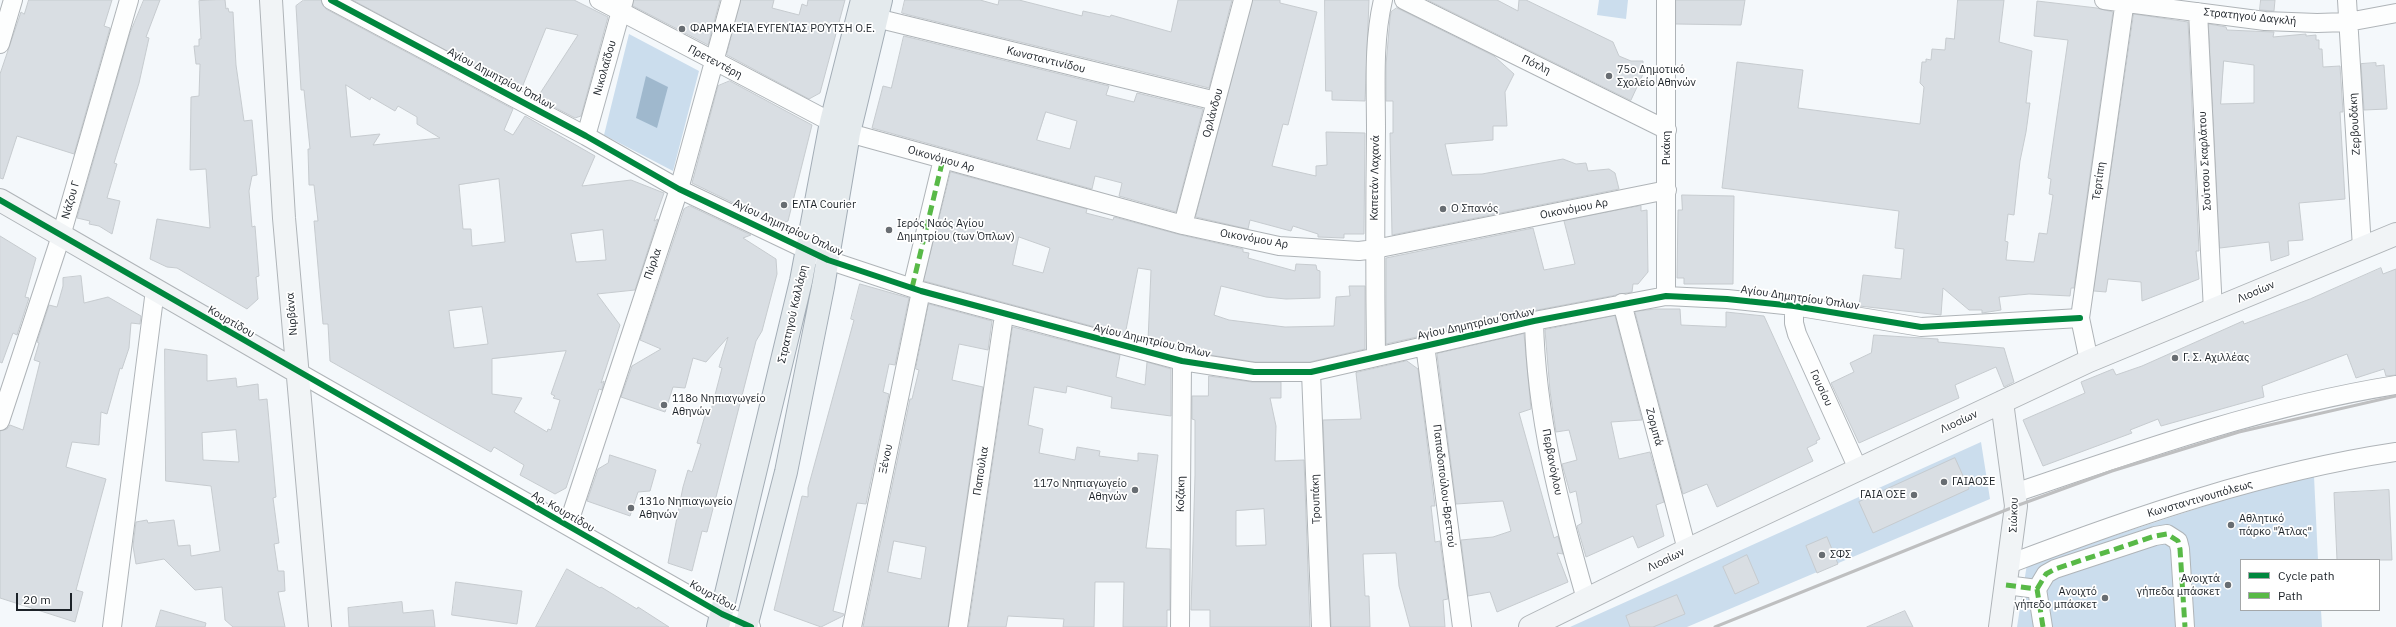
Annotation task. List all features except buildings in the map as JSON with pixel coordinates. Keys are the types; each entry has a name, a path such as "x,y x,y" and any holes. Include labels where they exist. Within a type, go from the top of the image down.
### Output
{"main road":[{"name":"Νιρβάνα","path":"271,0 284,218 296,372 320,627"},
{"name":"Στρατηγού Καλλάρη","path":"748,626 786,472 828,260 840,128 862,0"},
{"name":"Στρατηγού Καλλάρη","path":"720,620 807,250 840,128 878,9"},
{"name":"Κουρτίδου","path":"0,200 296,372"},
{"name":"Λιοσίων","path":"1530,627 1687,550 2089,361 2396,234"},
{"name":"Σιώκου","path":"2000,627 2014,529 2015,494 2002,402"}],"street":[{"path":"0,44 13,0"},
{"name":"Νάζου Γ","path":"0,421 61,236 129,0"},
{"name":"Αγίου Δημητρίου Όπλων","path":"331,0 586,136 679,189 828,260 916,290 1004,315 1182,361 1254,372 1311,372 1534,321 1622,303 1666,296 1727,299 1794,306 1922,327 2080,318"},
{"name":"Πρετεντέρη","path":"599,0 622,6 715,62 840,128"},
{"name":"Πύρλα","path":"568,525 679,189 731,0"},
{"name":"Ορλάνδου","path":"1183,225 1243,0"},
{"name":"Καπετάν Λαχανά","path":"1376,356 1374,249 1378,22 1383,0"},
{"name":"Πότλη","path":"1404,0 1667,130"},
{"name":"Ρικάκη","path":"1666,0 1666,296"},
{"name":"Στρατηγού Δαγκλή","path":"2104,0 2124,1 2198,12 2225,7 2265,21 2317,23 2348,22 2396,13"},
{"name":"Ζερβουδάκη","path":"2347,0 2362,248"},
{"name":"Τερτίπη","path":"2089,361 2080,318 2124,1"},
{"name":"Νικολαΐδου","path":"586,136 622,6"},
{"name":"Κωνσταντινίδου","path":"878,9 1216,101"},
{"name":"Σούτσου Σκαρλάτου","path":"2198,12 2212,311"},
{"name":"Οικονόμου Αρ","path":"840,128 943,160 1183,225 1279,246 1359,251 1374,249 1667,190"},
{"name":"Ξένου","path":"852,627 916,290 943,160"},
{"path":"112,627 155,290"},
{"name":"Ζορμπά","path":"1622,303 1687,550"},
{"name":"Γουσίου","path":"1794,306 1796,334 1858,469"},
{"name":"Παπούλια","path":"958,627 1004,315"},
{"name":"Περβανόγλου","path":"1534,321 1543,415 1550,458 1563,520 1586,599"},
{"name":"Παπαδοπούλου-Βρεττού","path":"1425,345 1462,627"},
{"name":"Κοζάκη","path":"1180,627 1182,361"},
{"name":"Κουρτίδου","path":"296,372 452,460"},
{"name":"Τρουπάκη","path":"1311,372 1321,627"},
{"path":"2015,494 2168,441 2271,411 2396,385"},
{"name":"Κωνσταντινουπόλεως","path":"2008,574 2105,528 2206,495 2293,473 2396,452"},
{"name":"Αρ. Κουρτίδου","path":"452,460 665,581"},
{"path":"2043,627 2037,590 2046,574 2055,569 2155,536 2173,536 2178,541 2180,550 2185,627"},
{"path":"2008,574 2037,590"},
{"name":"Κουρτίδου","path":"665,581 720,620 748,626"}],"shaded area":[{"path":"1599,0 1628,0 1626,19 1597,15"},
{"path":"629,34 699,71 673,171 604,135"},
{"path":"646,76 668,87 657,128 636,118"},
{"path":"1981,442 1990,499 1687,627 1570,627"},
{"name":"Αθλητικό πάρκο \"Άτλας\"","path":"2314,476 2318,559 2240,559 2240,611 2321,611 2322,627 2017,627 2027,564 2251,491"}],"railway":[{"path":"1715,627 2016,506 2112,471 2239,432 2396,396"}],"marked path":[{"path":"912,288 943,159"},
{"path":"2037,589 2046,574 2055,569 2155,536 2167,534 2178,541 2180,549 2185,627"},
{"path":"2006,585 2037,589 2043,627"}],"cycle path":[{"path":"331,0 586,136 679,189 828,260 921,291 1182,361 1254,372 1311,372 1534,321 1666,296 1727,299 1794,306 1921,327 2080,318"},
{"path":"0,200 722,614 751,627"}],"place":[{"name":"ΦΑΡΜΑΚΕΊΑ ΕΥΓΕΝΊΑΣ ΡΟΎΤΣΗ Ο.Ε.","path":"682,29"},
{"name":"75ο Δημοτικό Σχολείο Αθηνών","path":"1609,76"},
{"name":"ΕΛΤΑ Courier","path":"784,205"},
{"name":"Ο Σπανός","path":"1443,209"},
{"name":"Ιερός Ναός Αγίου Δημητρίου (των Όπλων)","path":"889,230"},
{"name":"Γ. Σ. Αχιλλέας","path":"2175,358"},
{"name":"118ο Νηπιαγωγείο Αθηνών","path":"664,405"},
{"name":"ΓΑΙΑΟΣΕ","path":"1944,482"},
{"name":"117ο Νηπιαγωγείο Αθηνών","path":"1135,490"},
{"name":"ΓΑΙΑ ΟΣΕ","path":"1914,495"},
{"name":"131ο Νηπιαγωγείο Αθηνών","path":"631,508"},
{"name":"Αθλητικό πάρκο \"Άτλας\"","path":"2231,525"},
{"name":"ΣΦΣ","path":"1822,555"},
{"name":"Ανοιχτά γήπεδα μπάσκετ","path":"2228,585"},
{"name":"Ανοιχτό γήπεδο μπάσκετ","path":"2105,598"}]}
